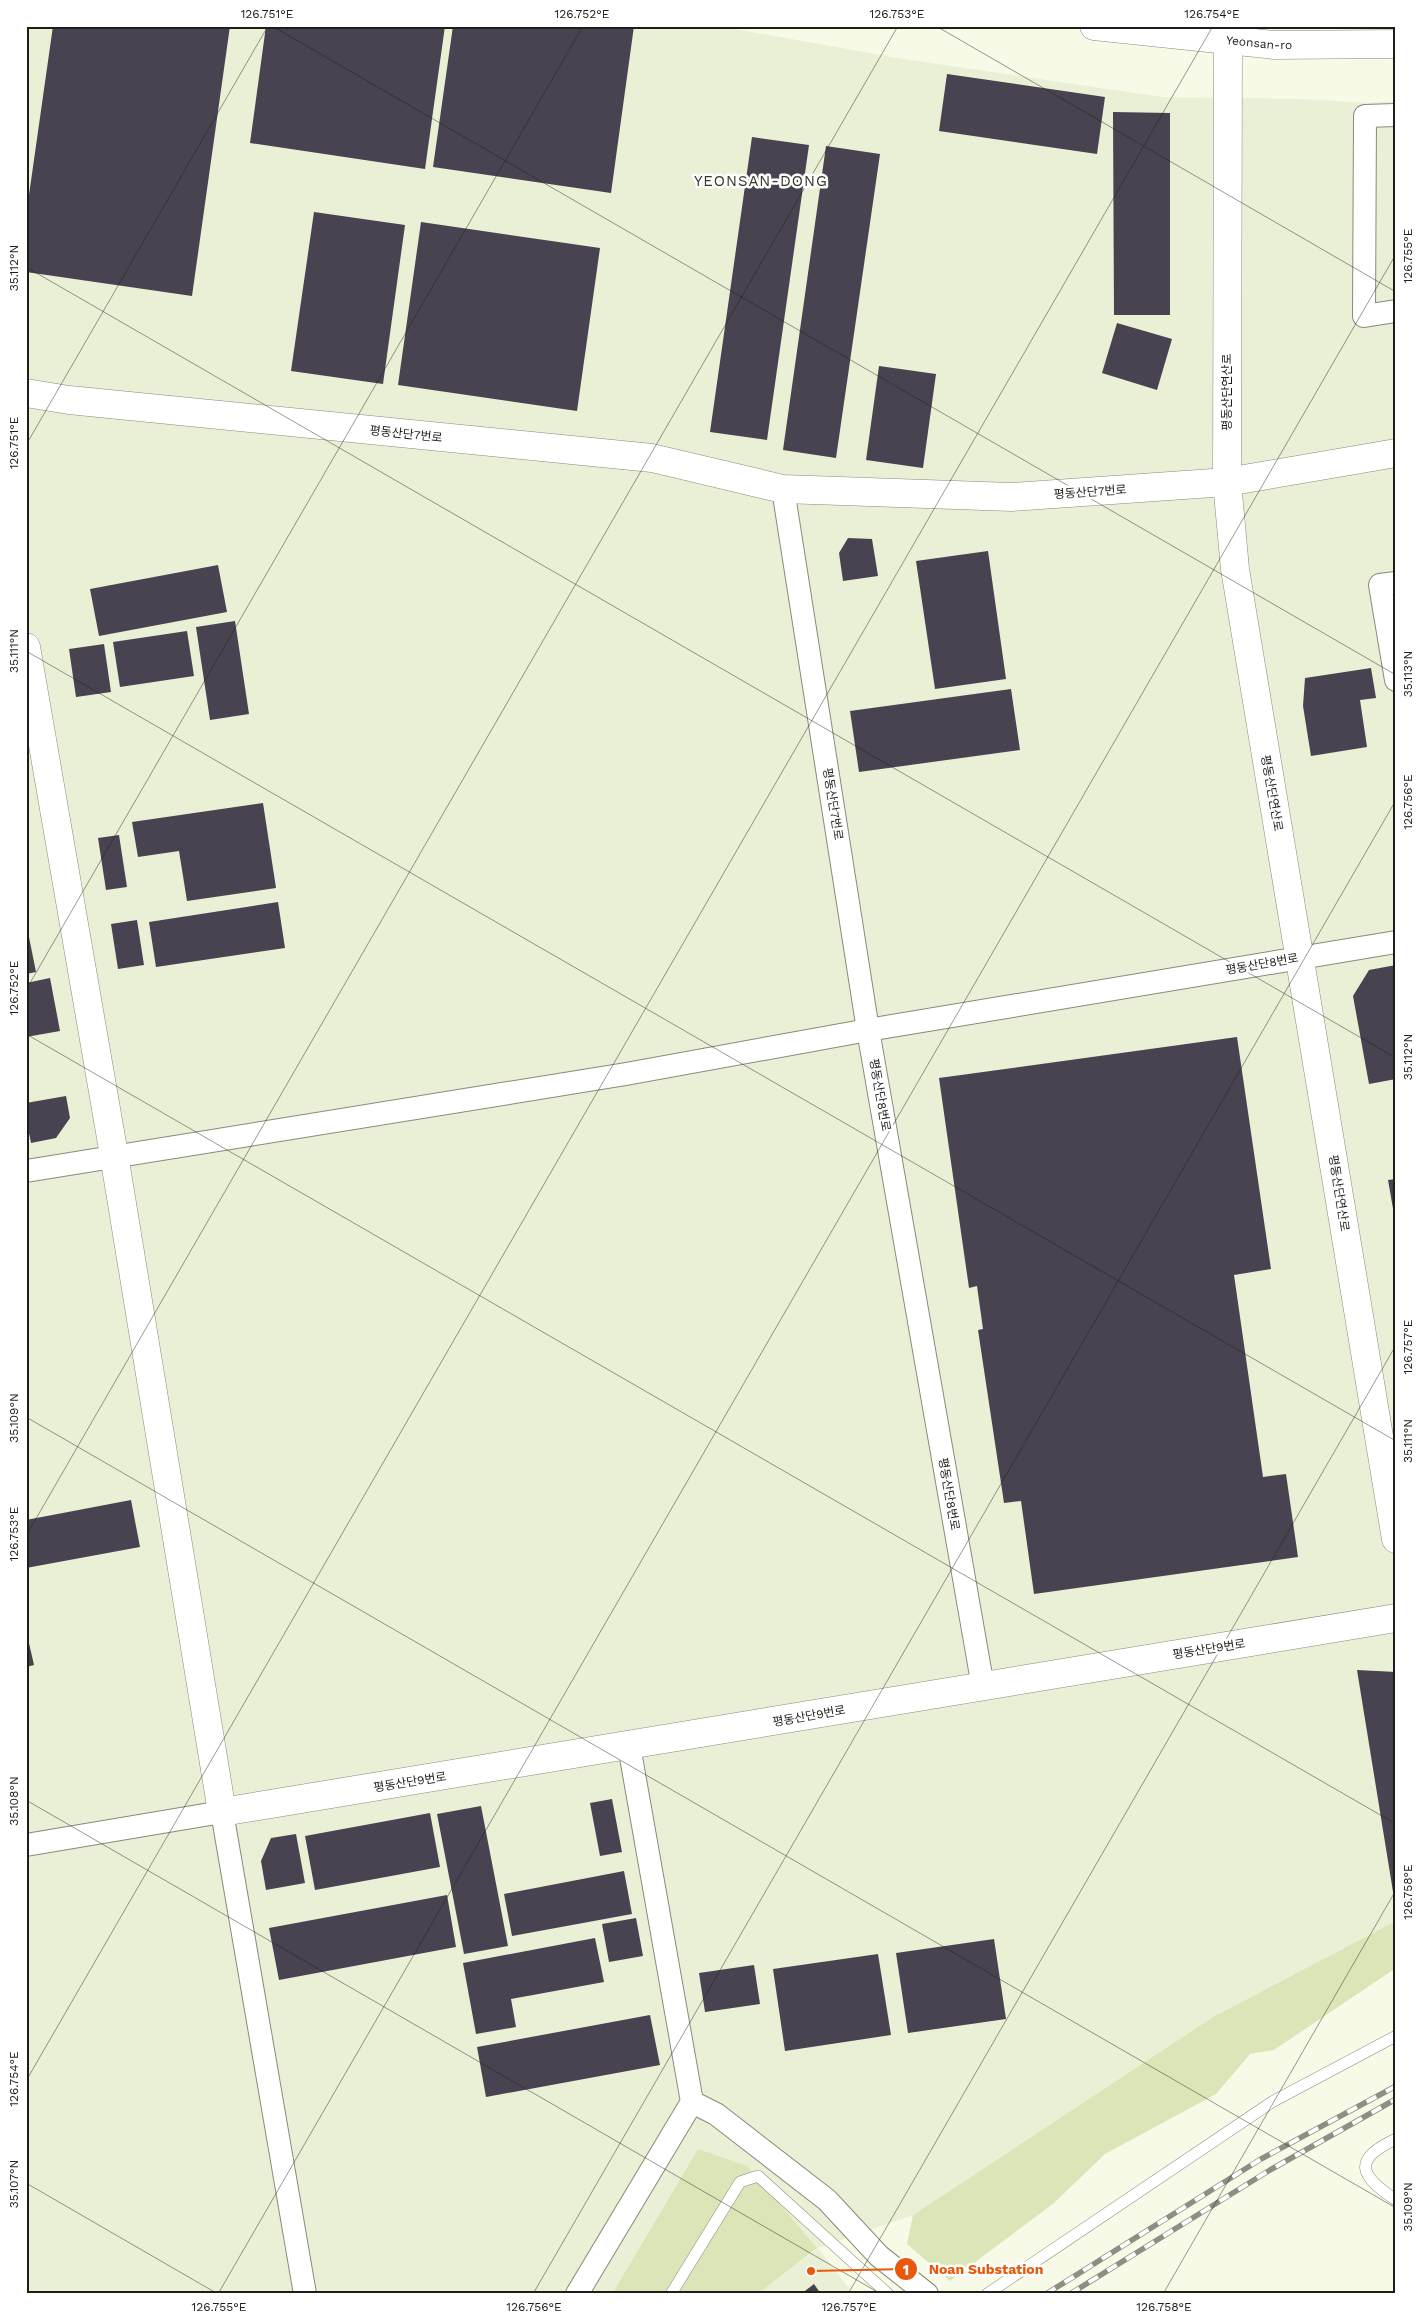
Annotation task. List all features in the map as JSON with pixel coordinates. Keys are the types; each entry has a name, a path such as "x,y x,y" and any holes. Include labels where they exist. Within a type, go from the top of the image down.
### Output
{"street":[{"name":"Yeonsan-ro","path":"1094,26 1214,35 1274,45 1395,44"},
{"path":"1354,26 1395,44"},
{"name":"평동산단연산로","path":"1214,35 1227,482 1235,570 1396,1539"},
{"path":"1396,115 1365,116 1364,316 1396,311"},
{"name":"평동산단7번로","path":"26,393 69,400 652,458 783,489 1012,497 1227,482 1396,453"},
{"name":"평동산단7번로","path":"783,489 868,1030"},
{"path":"1396,582 1380,585 1396,680"},
{"path":"26,647 114,1155 222,1812 305,2294"},
{"name":"평동산단8번로","path":"983,1687 868,1030 1396,942"},
{"path":"26,1171 114,1155 626,1074 868,1030"},
{"name":"평동산단9번로","path":"222,1812 1396,1618"},
{"path":"577,2294 692,2102 628,1746"},
{"path":"26,1845 222,1812"},
{"path":"692,2102 716,2114 827,2200 879,2256 927,2294"}],"lane":[{"path":"987,2294 1272,2102 1396,2036"},
{"path":"1396,2139 1377,2148 1368,2158 1365,2166 1367,2175 1375,2186 1396,2200"},
{"path":"671,2294 740,2182 758,2176 888,2294"}],"shaded area":[{"path":"26,26 718,26 897,58 1162,97 1304,99 1367,103 1396,101 1396,1921 1213,2017 913,2215 818,2248 853,2294 758,2294 817,2249 698,2149 612,2294 26,2294"}],"green space":[{"path":"1396,1921 1396,1968 1274,2050 1250,2054 1216,2094 1105,2154 1054,2203 950,2281 907,2244 913,2215 1213,2017"},
{"path":"698,2149 747,2166 817,2248 758,2294 612,2294"}],"building":[{"path":"53,26 230,26 192,296 26,272 26,216"},
{"path":"266,26 445,26 425,169 250,143"},
{"path":"453,26 634,26 611,193 433,167"},
{"path":"947,74 1105,97 1097,154 939,131"},
{"path":"1113,112 1170,113 1170,315 1114,315"},
{"path":"752,137 809,145 767,440 710,432"},
{"path":"826,146 880,154 836,458 783,450"},
{"path":"314,212 405,225 383,384 291,371"},
{"path":"421,222 600,248 577,411 398,385"},
{"path":"1117,323 1172,339 1157,390 1102,373"},
{"path":"879,366 936,374 923,468 866,460"},
{"path":"848,538 872,539 878,576 843,581 839,553"},
{"path":"988,551 1006,679 935,689 916,561"},
{"path":"218,565 227,612 99,636 90,589"},
{"path":"235,621 249,714 210,720 196,627"},
{"path":"187,631 194,676 120,687 113,642"},
{"path":"104,644 111,692 76,697 69,649"},
{"path":"1371,668 1376,698 1360,700 1367,747 1311,756 1303,706 1305,678"},
{"path":"1011,689 1020,750 859,772 850,711"},
{"path":"263,803 276,888 187,901 179,851 138,857 132,822"},
{"path":"119,835 127,887 106,890 98,838"},
{"path":"278,902 285,948 156,967 149,922"},
{"path":"137,920 144,965 118,969 111,924"},
{"path":"26,932 28,932 36,972 26,974"},
{"path":"1396,965 1396,1079 1369,1084 1353,996 1369,970"},
{"path":"50,978 60,1031 26,1037 26,983"},
{"path":"1237,1037 1271,1269 1234,1275 1263,1477 1286,1474 1298,1557 1034,1594 1021,1501 1004,1503 978,1330 983,1329 977,1286 969,1288 939,1078"},
{"path":"66,1096 70,1118 56,1138 31,1143 26,1118 26,1103"},
{"path":"1396,1179 1396,1220 1395,1220 1388,1180"},
{"path":"131,1500 140,1547 26,1568 26,1520"},
{"path":"26,1630 34,1665 26,1667"},
{"path":"1357,1670 1396,1672 1396,1904 1395,1904"},
{"path":"612,1799 622,1852 600,1856 590,1803"},
{"path":"481,1806 508,1946 464,1954 437,1814"},
{"path":"430,1813 440,1867 315,1890 305,1836"},
{"path":"296,1834 305,1883 266,1890 261,1861 271,1838"},
{"path":"624,1871 632,1914 512,1936 504,1894"},
{"path":"447,1895 456,1947 279,1980 269,1928"},
{"path":"636,1918 643,1956 609,1962 602,1924"},
{"path":"595,1938 604,1982 511,1999 516,2027 476,2034 463,1963"},
{"path":"994,1939 1006,2019 908,2033 896,1953"},
{"path":"878,1954 891,2035 785,2051 773,1969"},
{"path":"754,1965 760,2004 705,2012 699,1973"},
{"path":"650,2015 660,2065 486,2097 477,2047"},
{"path":"814,2284 821,2294 801,2294"}],"railway":[{"path":"1046,2294 1261,2159 1396,2086"},
{"path":"1070,2294 1270,2170 1396,2099"}],"place":[{"name":"Noan Substation","path":"811,2271"}],"district":[{"name":"YEONSAN-DONG","path":"761,181"}]}
